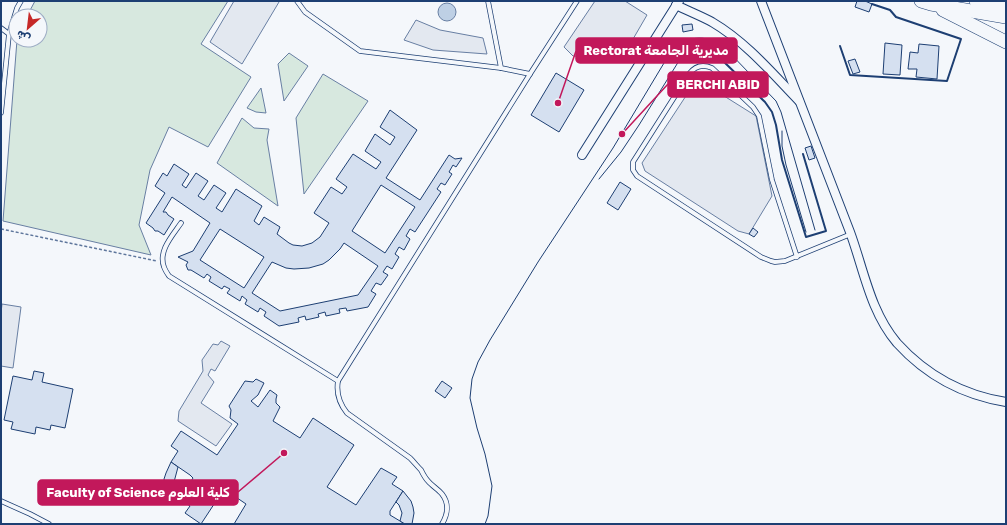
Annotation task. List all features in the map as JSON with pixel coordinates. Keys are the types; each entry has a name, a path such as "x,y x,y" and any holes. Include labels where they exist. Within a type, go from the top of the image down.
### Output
{"highway":[{"path":"976,1 1006,6"},
{"path":"926,2 1006,17"},
{"path":"926,2 1006,42"}],"street":[{"path":"761,1 851,234 870,294 881,319 896,342 915,361 937,378 962,390 990,400 1006,402"},
{"path":"582,155 677,3 712,22 735,38 758,58 801,103"}],"lane":[{"path":"297,1 305,12 360,52 501,68 530,74"},
{"path":"488,1 501,68"},
{"path":"442,524 446,517 447,505 442,494 428,481 410,458 347,413 340,404 338,398 338,380 577,1"},
{"path":"1,113 8,44"},
{"path":"797,256 772,180 760,121 756,112 712,68 701,66 694,68 633,162 632,167 634,173 761,257 770,261 780,262 797,256 851,234"},
{"path":"181,223 164,250 162,259 164,268 169,276 338,380"},
{"path":"1,501 48,524"}],"path":[{"path":"1,229 163,262"}],"shaded area":[{"path":"35,1 228,1 201,44 251,77 208,147 169,127 150,170 139,225 151,255 3,221 16,48 48,48 48,8 31,8"},
{"path":"234,1 279,1 242,64 210,42"},
{"path":"595,1 625,1 647,15 622,58 573,56 564,47"},
{"path":"416,20 440,30 483,38 487,54 433,50 404,40"},
{"path":"289,53 308,66 284,101 278,64"},
{"path":"323,74 368,101 304,194 296,118"},
{"path":"697,79 756,116 772,196 749,234 738,231 645,171 642,163"},
{"path":"261,88 266,113 256,112 247,108"},
{"path":"242,118 254,128 269,129 267,140 278,206 217,163"},
{"path":"2,304 21,307 13,368 1,366"},
{"path":"221,341 230,346 215,371 211,369 208,375 214,382 201,403 232,424 216,446 178,421 179,411 203,371 202,360 213,344 218,345"}],"water":[{"path":"447,3 453,6 456,12 453,18 447,21 441,18 438,12 441,6"}],"building":[{"path":"857,1 865,1 872,4 869,12 855,7"},
{"path":"692,24 693,30 683,32 682,25"},
{"path":"885,43 902,45 900,75 883,74"},
{"path":"919,44 939,46 937,79 916,77 917,69 908,69 910,52 918,53"},
{"path":"855,59 860,72 853,74 848,61"},
{"path":"556,73 584,90 559,132 531,115"},
{"path":"390,110 417,130 386,178 420,200 449,155 455,159 462,158 456,167 453,165 449,172 452,174 445,185 441,183 437,189 441,192 415,232 410,229 406,236 410,239 404,250 399,247 395,254 399,257 392,269 387,266 383,272 388,275 381,285 376,283 371,291 376,294 368,307 347,311 346,308 339,309 340,313 326,316 325,312 318,314 319,317 306,320 305,316 298,318 299,322 279,326 264,316 266,312 260,308 258,312 245,304 247,300 242,296 240,301 227,293 230,289 224,286 222,289 209,281 211,277 207,274 204,278 191,270 188,270 186,265 188,262 178,257 193,251 210,223 172,197 163,212 166,212 174,219 164,235 158,231 155,231 146,223 165,193 155,186 163,173 167,176 174,164 189,174 182,185 186,188 196,173 208,181 198,196 204,200 214,185 226,193 216,208 222,212 236,189 262,206 254,221 259,225 264,217 280,227 277,234 289,243 302,246 312,243 320,237 329,223 314,213 331,187 342,194 347,187 336,179 353,154 376,169 381,162 365,151 375,134 390,145 395,137 380,127","holes":["381,185 415,207 385,253 352,231","220,229 264,257 244,288 200,260","344,243 378,266 358,295 280,311 252,293 272,262 286,268 309,268 323,264 340,249"]},
{"path":"811,146 815,158 809,160 805,148"},
{"path":"620,182 631,189 618,210 607,203"},
{"path":"753,228 758,232 754,237 749,234"},
{"path":"34,371 44,373 42,382 73,389 65,428 51,425 50,430 36,427 35,434 11,429 13,422 4,420 13,376 32,380"},
{"path":"256,379 264,383 258,395 251,401 258,407 270,390 277,395 276,403 280,407 273,421 300,438 313,418 354,445 327,487 356,505 381,468 397,477 392,484 403,491 390,511 390,515 405,524 234,524 246,504 224,489 201,524 185,513 190,506 180,499 193,478 171,462 178,451 171,446 181,431 217,455 238,424 230,418 231,410 229,406 245,381 253,382"},
{"path":"442,381 452,388 445,398 435,391"},
{"path":"171,462 178,467 174,482 178,492 182,494 177,502 171,498 165,486 164,479"},
{"path":"403,491 411,501 413,507 414,513 412,524 405,524 400,521 402,513 396,502"}],"tram line":[{"path":"485,524 488,516 492,486 470,398 472,379 478,362 538,262 613,148 670,53 676,47 696,38 703,38 717,43 724,47 776,101 781,112 815,230"},
{"path":"599,179 621,152 682,56 694,49 706,47 718,50 729,59"},
{"path":"782,131 782,146 786,165 806,232"}],"wall":[{"path":"840,46 850,75 947,81 961,39 896,17 890,10 872,4"},
{"path":"686,62 702,54 711,54 720,58 765,102 772,112 776,125 782,160 806,237 826,231 803,154"}],"place":[{"name":"Rectorat مديرية الجامعة","path":"558,103"},
{"name":"BERCHI ABID","path":"622,134"},
{"name":"Faculty of Science كلية العلوم","path":"284,453"}]}
